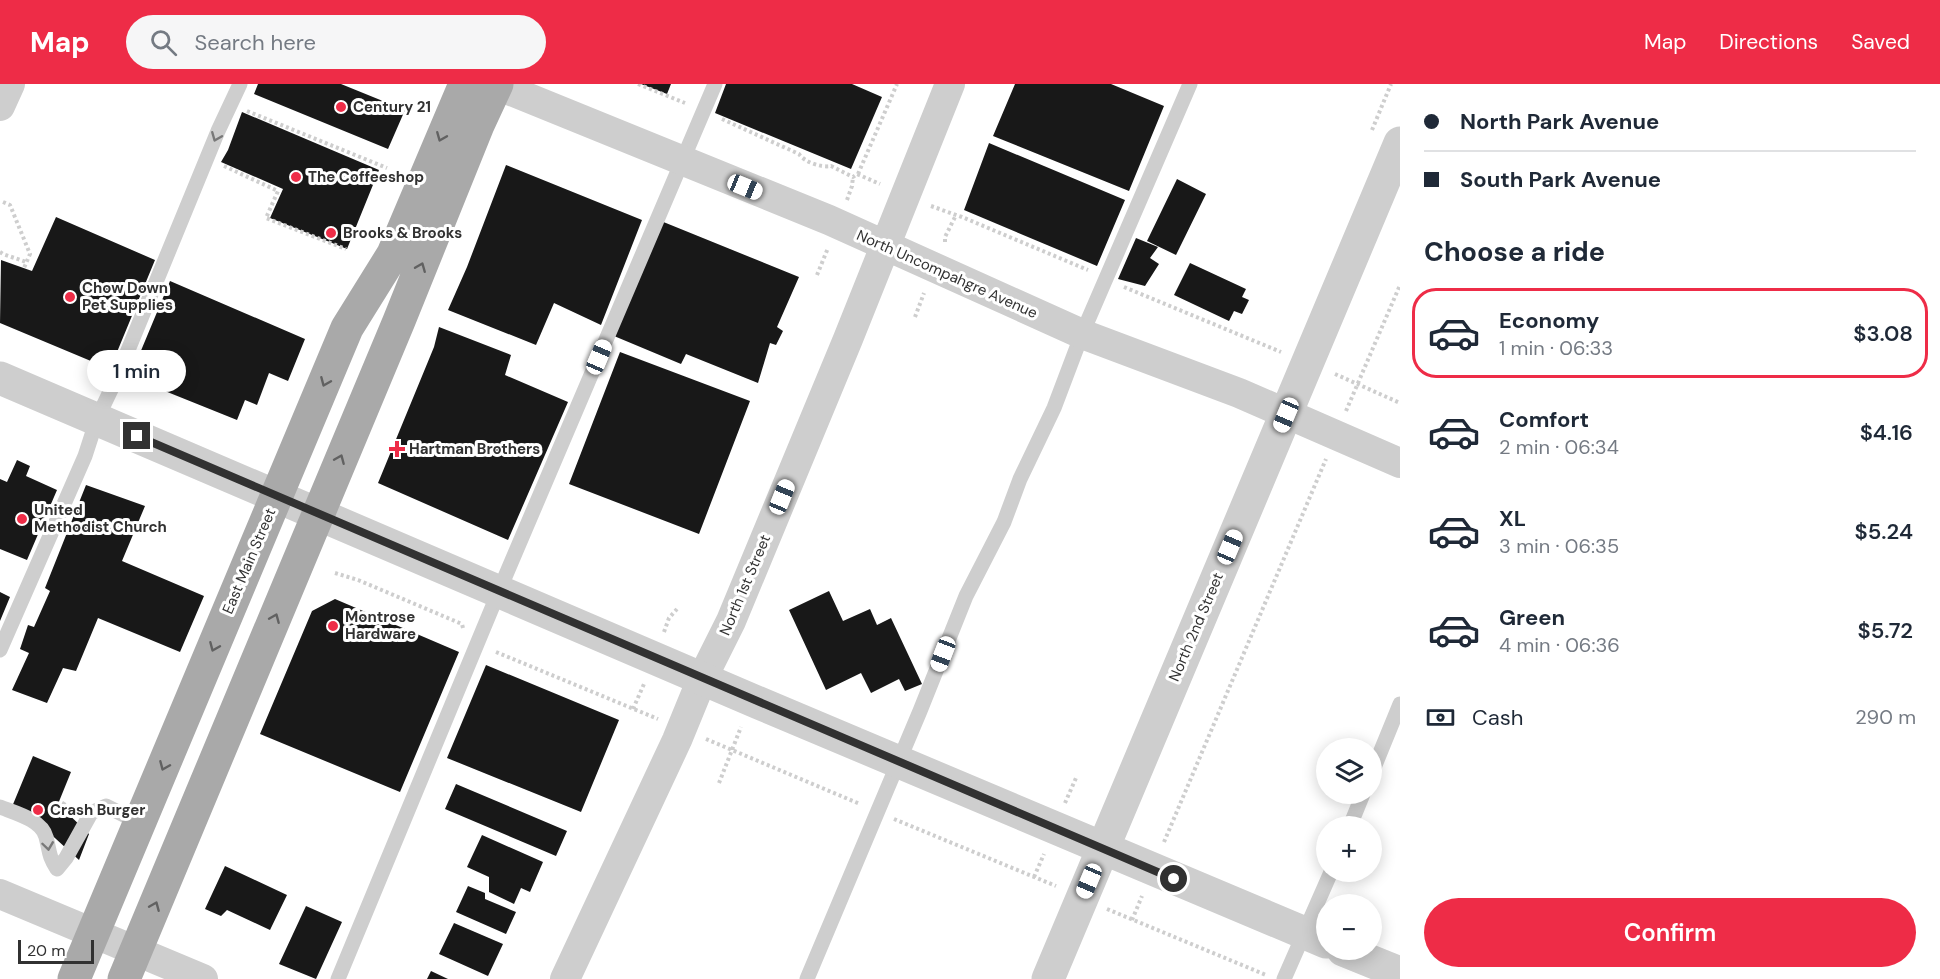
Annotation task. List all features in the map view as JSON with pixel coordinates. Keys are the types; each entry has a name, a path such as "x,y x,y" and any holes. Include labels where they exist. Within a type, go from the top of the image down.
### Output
{"main road":[{"name":"East Main Street","path":"74,979 347,328 393,254 488,84"},
{"path":"130,965 319,514 478,125 488,84"}],"street":[{"path":"0,106 10,84"},
{"name":"North Uncompahgre Avenue","path":"488,84 829,220 1082,334 1239,393 1400,463"},
{"name":"North 1st Street","path":"566,979 682,729 702,679 731,621 950,84"},
{"name":"North 2nd Street","path":"1048,979 1400,143"},
{"path":"0,378 702,679 1315,938"},
{"path":"0,894 93,933 130,965 203,979"},
{"path":"1368,960 1400,973"}],"lane":[{"path":"0,650 85,456 96,419 117,377 240,84"},
{"path":"338,979 499,591 715,84"},
{"path":"807,979 966,596 1004,522 1020,480 1054,408 1082,334 1190,84"},
{"path":"1382,748 1400,704"},
{"path":"0,807 36,822 46,835 49,856 57,868 66,858 92,813 106,806 140,823"},
{"path":"1284,979 1315,938 1329,882"}],"path":[{"path":"638,84 703,111 825,168 831,166 853,177 858,174 897,84"},
{"path":"230,105 387,168"},
{"path":"207,159 278,191 266,218 346,249"},
{"path":"858,174 1400,403"},
{"path":"3,201 10,205 30,254 24,268"},
{"path":"0,252 26,262"},
{"path":"1132,920 1400,285"},
{"path":"335,573 358,580 462,624 465,632"},
{"path":"492,651 1275,979"}],"building":[{"path":"258,84 341,84 405,110 388,149 254,94"},
{"path":"641,84 671,84 667,94"},
{"path":"726,84 852,84 882,97 851,169 715,113"},
{"path":"1015,84 1111,84 1164,106 1129,191 993,136"},
{"path":"242,112 379,170 347,249 270,218 283,189 221,162 228,150"},
{"path":"989,143 1125,200 1097,266 964,210"},
{"path":"506,165 642,220 601,325 554,303 536,345 448,310"},
{"path":"1177,179 1206,194 1176,255 1147,241"},
{"name":"Chow Down Pet Supplies","path":"56,217 155,260 110,369 0,323 1,260 32,271"},
{"path":"661,221 799,277 777,327 783,331 776,345 770,343 758,383 686,354 681,364 614,336"},
{"path":"1136,238 1158,247 1150,258 1159,264 1145,286 1118,279"},
{"path":"1190,263 1246,289 1242,297 1249,300 1242,314 1234,311 1229,321 1174,295"},
{"path":"170,281 305,339 288,381 269,373 257,405 245,400 237,420 130,377"},
{"path":"439,327 511,355 505,375 568,402 508,540 378,483 434,347"},
{"path":"620,352 750,401 699,534 569,484"},
{"name":"United Methodist Church","path":"17,460 30,466 26,476 57,490 27,560 0,549 0,479 7,482"},
{"path":"86,485 145,506 122,561 204,596 180,652 98,618 76,671 63,668 47,703 12,690 29,653 20,649 28,625 34,627 50,591 45,588"},
{"path":"829,591 843,621 870,609 877,625 891,618 922,684 905,691 899,679 871,693 861,673 826,690 789,610"},
{"path":"0,592 10,597 0,621"},
{"path":"335,599 459,652 400,792 260,734 312,611"},
{"path":"486,665 619,720 581,812 447,758"},
{"name":"Crash Burger","path":"33,756 71,772 58,804 89,834 79,860 44,828 9,814"},
{"path":"456,784 567,831 556,856 445,809"},
{"path":"482,835 543,862 530,892 521,888 514,904 489,892 489,877 467,867"},
{"path":"225,866 287,895 270,930 227,910 221,916 205,909"},
{"path":"468,886 485,893 485,899 516,912 506,934 456,912"},
{"path":"306,906 342,922 316,979 279,964"},
{"path":"454,923 503,944 488,976 439,954"},
{"path":"431,971 448,979 427,979"}],"place":[{"name":"Century 21","path":"341,107"},
{"name":"The Coffeeshop","path":"296,177"},
{"name":"Brooks & Brooks","path":"331,233"},
{"name":"Chow Down Pet Supplies","path":"70,297"},
{"name":"Hartman Brothers","path":"397,449"},
{"name":"United Methodist Church","path":"22,519"},
{"name":"Montrose Hardware","path":"333,626"},
{"name":"Crash Burger","path":"38,810"}],"route":[{"path":"137,436 249,486 1174,879"}]}
